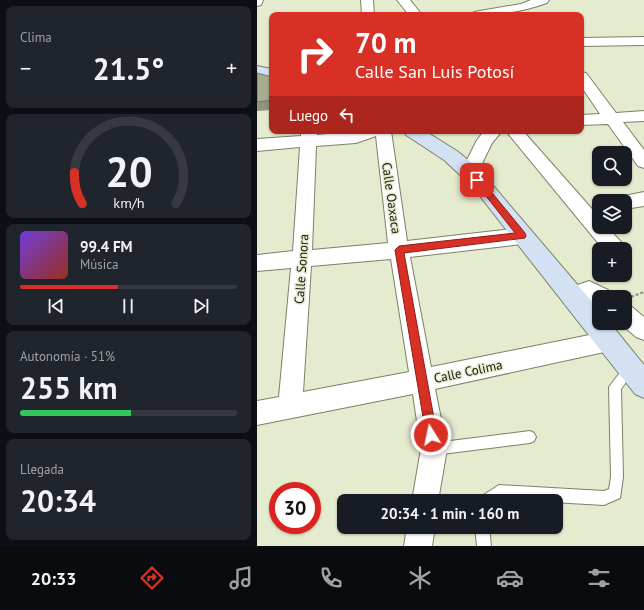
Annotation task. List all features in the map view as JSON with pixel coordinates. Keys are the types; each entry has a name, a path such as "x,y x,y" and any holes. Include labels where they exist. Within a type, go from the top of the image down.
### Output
{"main road":[{"path":"257,71 269,73"},
{"path":"417,134 439,148 470,172 485,188 522,236 573,296 644,385"}],"street":[{"path":"367,0 368,12"},
{"path":"403,0 413,12"},
{"path":"498,12 517,9 543,0"},
{"path":"584,42 644,41"},
{"path":"584,80 644,162"},
{"path":"584,120 644,116"},
{"path":"257,145 309,136 356,137 365,134"},
{"name":"Calle Oaxaca","path":"383,134 399,250 434,449 426,494"},
{"path":"470,172 485,140 490,134"},
{"path":"517,134 568,193 592,212"},
{"name":"Calle Sonora","path":"290,406 302,258 309,136"},
{"path":"632,201 644,199"},
{"path":"257,263 399,250 522,236"},
{"path":"573,296 589,290 592,292"},
{"path":"632,320 644,330"},
{"name":"Calle Colima","path":"257,413 421,381 609,341"},
{"path":"418,546 420,534"}],"lane":[{"path":"563,496 605,498 615,493 617,477 615,387 631,368"},
{"path":"434,449 530,437"},
{"path":"496,494 499,492 534,494"},
{"path":"483,534 484,546"}],"path":[{"path":"632,297 644,292"}],"building":[{"path":"257,73 269,76 269,100 257,102"}],"route":[{"path":"431,435 399,250 522,236 485,188 477,180"}]}
